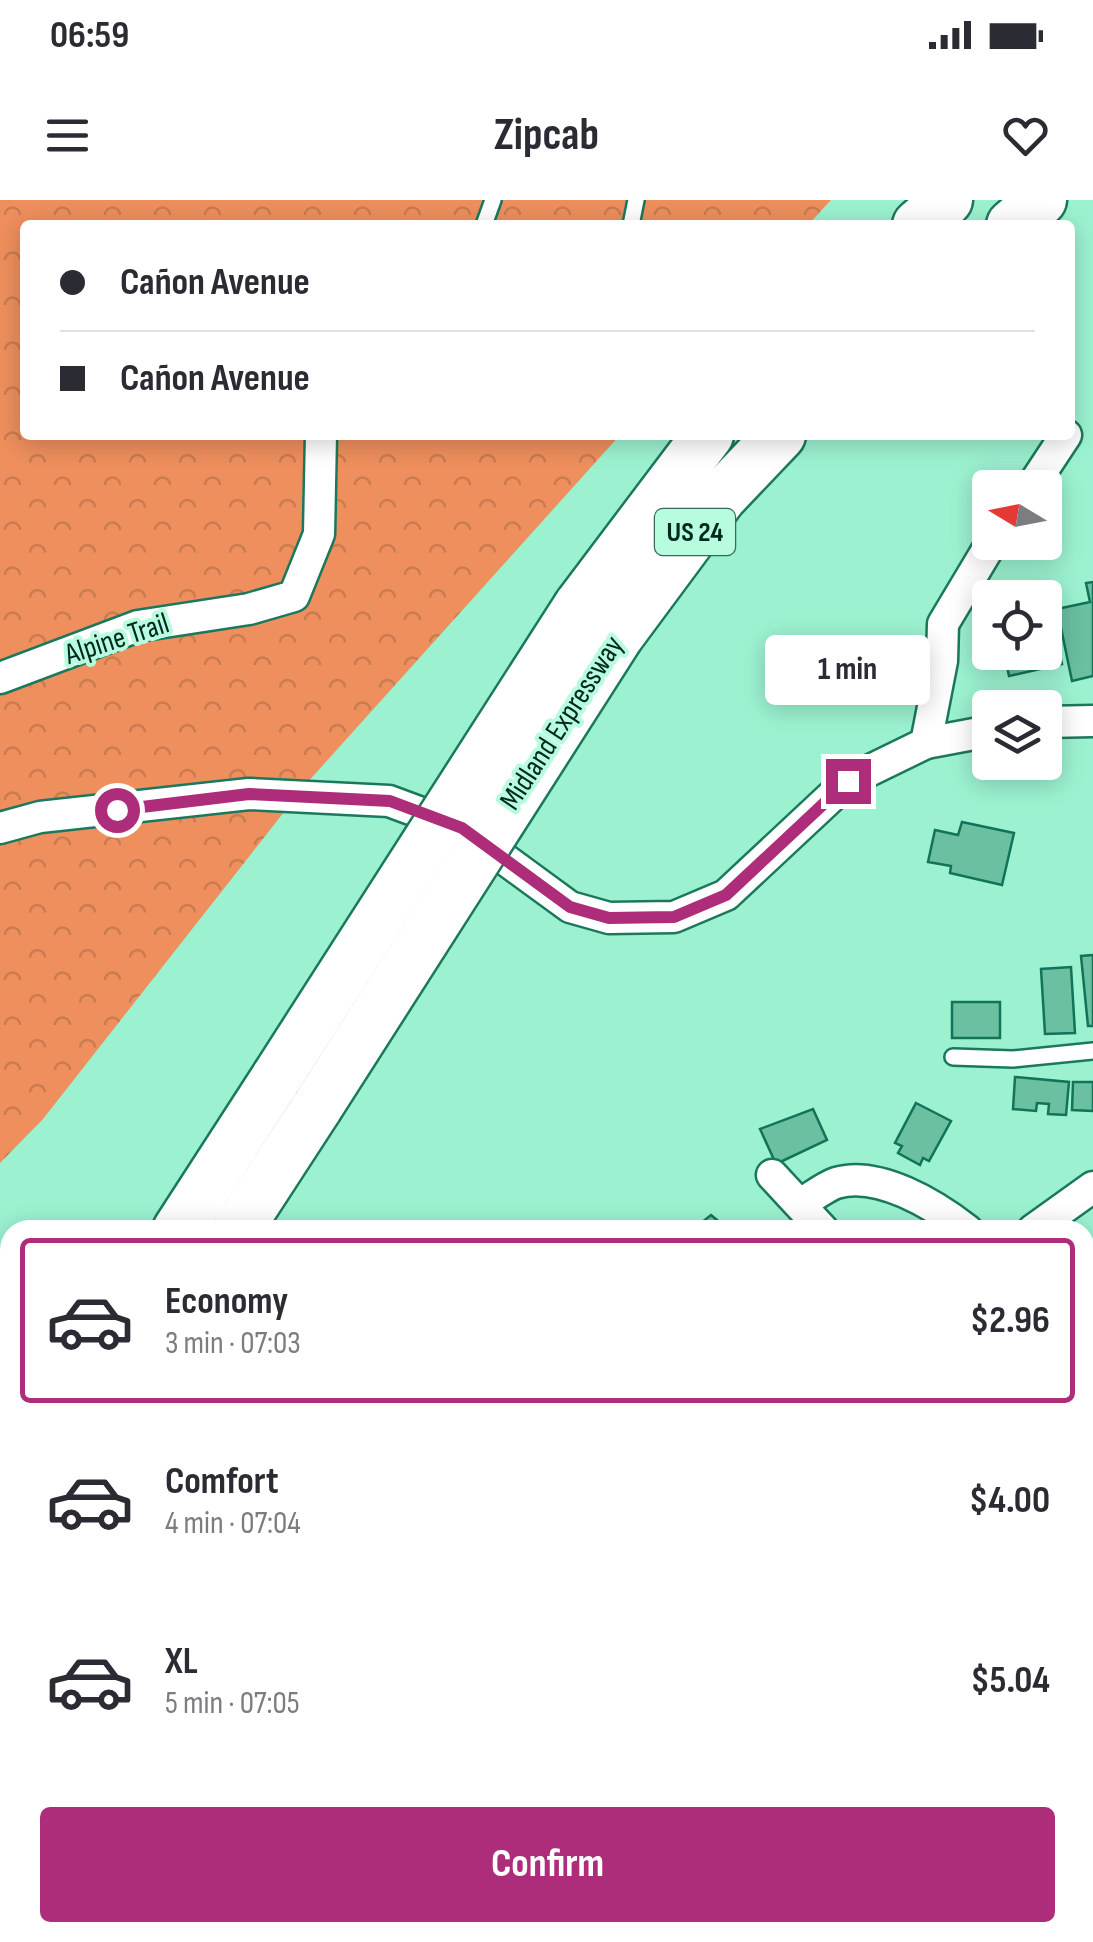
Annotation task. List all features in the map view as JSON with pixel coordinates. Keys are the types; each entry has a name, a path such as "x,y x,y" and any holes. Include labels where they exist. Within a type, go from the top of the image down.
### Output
{"highway":[{"path":"924,220 948,200"},
{"path":"1018,220 1041,200"},
{"name":"Midland Expressway","path":"241,1220 297,1092 579,606 704,440"},
{"name":"Midland Expressway","path":"187,1220 297,1092 618,636 720,497 775,440"}],"street":[{"name":"Alpine Trail","path":"0,678 138,626 249,609 294,596 319,534 321,440"},
{"path":"1043,470 1063,440"},
{"path":"926,743 942,661 942,624 981,560"},
{"path":"1062,722 1093,721"},
{"path":"0,828 40,817 249,794 390,801 462,828 570,907 609,918 674,917 726,895 848,781 926,743 972,734"},
{"path":"772,1175 815,1220"},
{"path":"802,1203 836,1183 865,1180 906,1193 951,1220"},
{"path":"1047,1220 1093,1186"}],"lane":[{"path":"953,1057 1013,1059 1093,1051"}],"green space":[{"path":"0,200 831,200 813,220 20,220 20,440 616,440 306,784 43,1119 0,1163"}],"building":[{"path":"1093,582 1093,676 1072,681 1062,633 1062,608 1090,602 1086,583"},
{"path":"1008,670 1036,670 1009,676"},
{"path":"962,822 1014,833 1002,885 950,873 951,866 928,862 935,830 958,835"},
{"path":"1093,955 1093,1026 1088,1026 1081,956"},
{"path":"1071,967 1075,1033 1045,1034 1041,969"},
{"path":"952,1002 1000,1002 1000,1038 952,1038"},
{"path":"1015,1077 1069,1082 1066,1115 1048,1114 1049,1104 1037,1103 1036,1111 1013,1109"},
{"path":"1073,1082 1093,1082 1093,1111 1072,1110"},
{"path":"916,1103 951,1121 929,1161 923,1158 920,1165 898,1153 902,1146 895,1143"},
{"path":"813,1109 827,1140 776,1164 760,1129"}],"route":[{"path":"117,810 249,794 390,801 462,828 570,907 609,918 674,917 726,895 785,844 848,781"}]}
